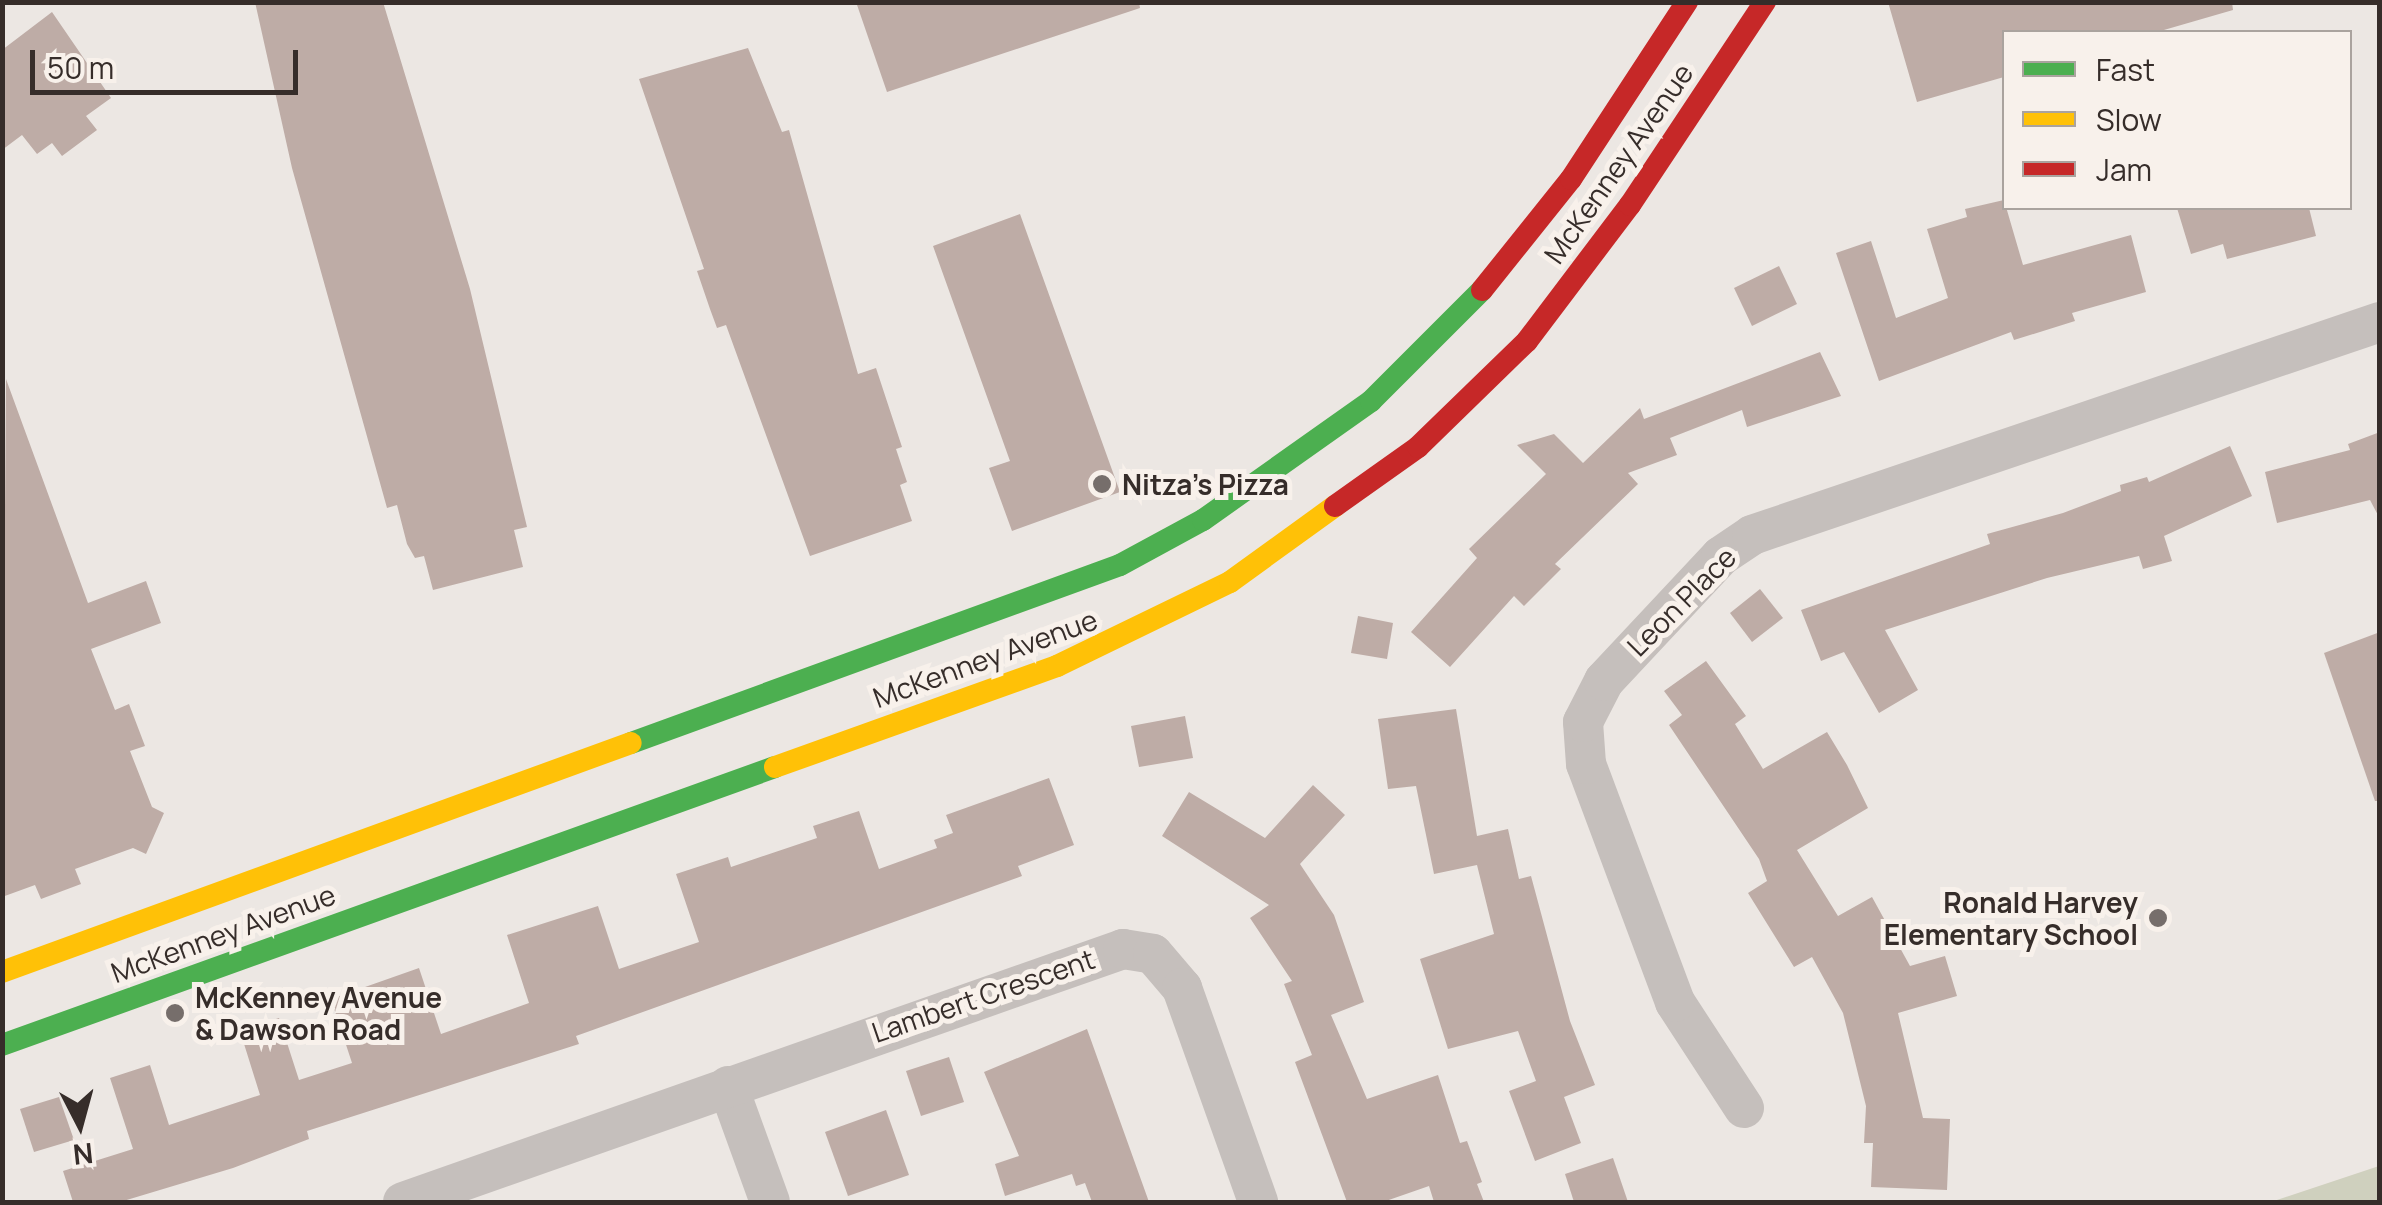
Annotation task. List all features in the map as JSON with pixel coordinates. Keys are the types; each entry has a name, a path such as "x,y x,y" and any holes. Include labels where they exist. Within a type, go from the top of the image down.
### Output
{"main road":[{"name":"McKenney Avenue","path":"2,972 1120,565 1203,520 1342,424 1475,300 1570,178 1687,2"},
{"name":"McKenney Avenue","path":"2,1045 1057,666 1230,582 1418,447 1527,341 1630,205 1765,2"}],"street":[{"name":"Leon Place","path":"1744,1108 1675,1002 1586,764 1583,722 1604,680 1721,556 1752,534 2380,322"},
{"name":"Lambert Crescent","path":"403,1202 1108,952 1134,949 1165,962 1182,988 1258,1202"},
{"path":"728,1086 770,1202"}],"green space":[{"path":"2379,1166 2379,1202 2271,1202"}],"building":[{"path":"255,2 383,2 470,289 527,527 514,530 523,567 433,590 424,556 415,558 407,544 397,505 387,508 292,168"},
{"path":"856,2 1139,2 1140,8 887,92"},
{"path":"1888,2 2232,2 2233,10 2164,30 2002,30 2002,78 1917,102"},
{"path":"52,12 111,98 86,116 97,130 62,156 52,143 37,154 22,135 2,150 2,50"},
{"path":"748,48 782,132 789,130 858,374 876,368 902,447 896,449 907,482 900,485 912,521 810,556 726,325 717,328 710,309 697,271 704,269 639,79"},
{"path":"2002,200 2023,265 2131,235 2146,292 2072,313 2075,321 2014,340 2011,332 1879,381 1836,253 1871,241 1896,318 1948,298 1927,229 1967,217 1965,209"},
{"path":"2178,210 2310,210 2316,236 2227,259 2223,244 2191,254"},
{"path":"1020,214 1120,492 1012,531 989,468 1010,461 933,246"},
{"path":"1779,266 1797,304 1752,326 1734,288"},
{"path":"1820,352 1841,396 1747,427 1742,410 1670,438 1677,455 1628,473 1638,484 1555,564 1561,569 1524,606 1514,596 1450,667 1411,632 1477,558 1469,549 1546,474 1517,445 1554,434 1583,463 1640,408 1644,419"},
{"path":"6,379 88,603 146,581 161,623 91,649 115,710 129,704 145,746 130,751 152,807 164,813 146,854 133,848 75,869 81,884 41,899 35,885 2,897"},
{"path":"2380,432 2380,519 2370,500 2277,523 2265,472 2350,450 2348,444"},
{"path":"2230,446 2252,496 2164,536 2172,561 2143,569 2139,556 2047,578 1885,630 1918,690 1879,713 1844,652 1821,661 1801,610 1990,544 1987,534 2063,513 2121,491 2120,485 2147,477 2149,482"},
{"path":"1760,589 1783,618 1752,642 1730,613"},
{"path":"1358,616 1393,623 1387,659 1351,653"},
{"path":"2380,632 2380,801 2375,801 2324,653"},
{"path":"1706,661 1746,716 1735,724 1763,769 1827,732 1847,765 1868,808 1797,850 1838,916 1872,897 1910,966 1945,956 1957,996 1898,1013 1923,1118 1950,1119 1947,1190 1871,1187 1873,1143 1864,1143 1866,1106 1843,1013 1812,957 1794,967 1748,893 1767,881 1759,859 1669,725 1682,715 1664,691"},
{"path":"1456,709 1477,836 1508,829 1519,879 1531,876 1570,1021 1595,1085 1564,1097 1581,1143 1535,1161 1509,1091 1536,1081 1518,1031 1448,1049 1420,959 1494,934 1477,865 1434,874 1416,786 1388,789 1378,719"},
{"path":"1185,716 1193,758 1139,767 1131,726"},
{"path":"1049,778 1074,845 1018,866 1022,876 576,1036 579,1044 307,1131 309,1139 233,1168 120,1202 73,1202 63,1171 133,1149 110,1078 150,1065 169,1125 260,1095 240,1031 279,1018 299,1080 352,1063 331,999 419,968 441,1034 529,1003 507,935 598,906 619,969 699,942 676,874 728,857 731,867 817,838 813,826 859,811 879,869 937,848 934,840 953,833 946,815"},
{"path":"1313,785 1345,815 1300,864 1334,915 1364,1002 1331,1015 1367,1099 1438,1075 1460,1143 1467,1141 1482,1182 1477,1184 1484,1202 1434,1202 1429,1186 1383,1202 1347,1202 1295,1062 1312,1055 1284,984 1292,981 1250,918 1269,905 1162,836 1189,792 1265,838"},
{"path":"1087,1029 1149,1202 1092,1202 1085,1183 1076,1186 1072,1174 1005,1196 995,1164 1019,1156 984,1072"},
{"path":"949,1057 964,1102 921,1116 906,1071"},
{"path":"59,1097 74,1140 34,1152 20,1109"},
{"path":"886,1110 909,1175 848,1196 825,1132"},
{"path":"1613,1158 1628,1202 1574,1202 1565,1174"}],"traffic: fast":[{"path":"631,743 1120,565 1203,520 1371,401 1482,290"},
{"path":"2,1045 775,767"}],"traffic: slow":[{"path":"775,767 1057,666 1230,582 1335,506"},
{"path":"2,972 631,743"}],"traffic: jam":[{"path":"1482,290 1571,179 1687,2"},
{"path":"1335,506 1418,447 1527,341 1630,205 1765,2"}],"place":[{"name":"Nitza’s Pizza","path":"1102,484"},
{"name":"Ronald Harvey Elementary School","path":"2158,918"},
{"name":"McKenney Avenue & Dawson Road","path":"175,1013"}]}
